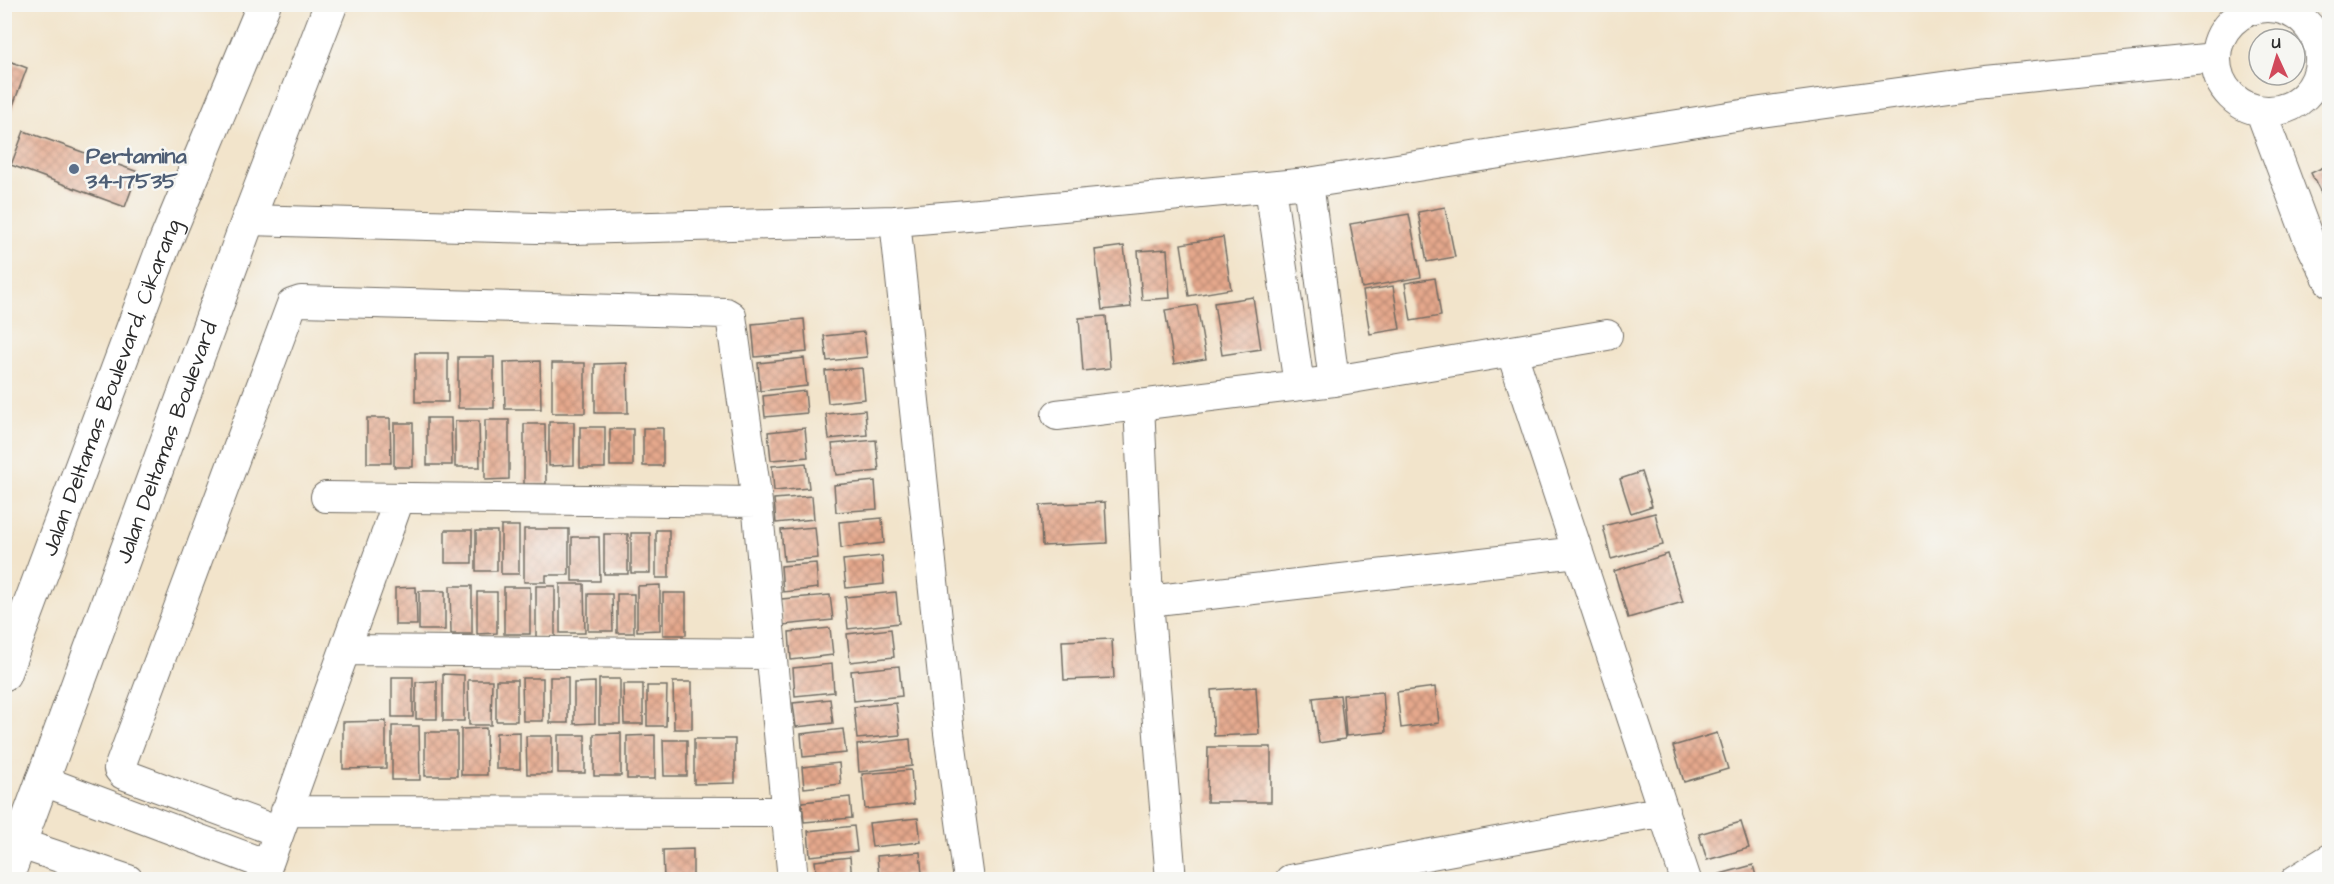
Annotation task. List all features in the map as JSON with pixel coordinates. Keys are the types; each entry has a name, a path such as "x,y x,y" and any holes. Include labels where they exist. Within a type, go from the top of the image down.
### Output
{"street":[{"name":"Jalan Deltamas Boulevard, Cikarang","path":"4,674 162,250 264,4"},
{"name":"Jalan Deltamas Boulevard","path":"6,879 248,220 332,4"},
{"path":"2260,6 2284,9 2304,20 2318,40 2325,65 2312,90 2289,108 2261,112 2237,102 2221,82 2215,58 2222,34 2237,16 2260,6"},
{"path":"248,220 573,229 895,221 1308,183 1797,107 1986,81 2215,58"},
{"path":"2261,112 2308,238 2330,282"},
{"path":"1308,183 1334,381"},
{"path":"1270,187 1299,385"},
{"path":"895,221 949,733 969,879"},
{"path":"787,812 283,822 123,774 119,769 291,304 295,302 728,313 731,316 757,502 771,654 787,812 793,879"},
{"path":"1057,415 1334,381 1512,353 1607,334"},
{"path":"1512,353 1686,879"},
{"path":"1139,404 1148,601 1171,879"},
{"path":"326,497 757,502"},
{"path":"41,780 264,872 399,499"},
{"path":"1148,601 1578,552"},
{"path":"345,650 771,654"},
{"path":"1290,879 1664,811"},
{"path":"18,843 128,879"},
{"path":"2296,879 2330,859"}],"building":[{"path":"4,59 27,68 5,127 4,127"},
{"name":"Pertamina 34-17535","path":"24,131 138,172 125,207 11,165"},
{"path":"2330,164 2330,210 2311,173"},
{"path":"1445,207 1455,257 1427,262 1418,212"},
{"path":"1409,214 1421,277 1362,288 1350,224"},
{"path":"1223,237 1231,289 1189,296 1181,244"},
{"path":"1124,246 1131,307 1102,310 1095,250"},
{"path":"1167,249 1170,298 1142,300 1138,251"},
{"path":"1435,278 1441,316 1411,321 1405,283"},
{"path":"1393,286 1400,329 1370,334 1363,291"},
{"path":"1253,297 1261,349 1222,355 1214,303"},
{"path":"1197,305 1206,359 1174,364 1165,310"},
{"path":"1106,316 1110,368 1083,371 1079,318"},
{"path":"804,319 807,352 755,357 752,324"},
{"path":"864,332 867,357 827,361 824,336"},
{"path":"415,353 448,353 448,402 415,402"},
{"path":"458,357 494,357 494,408 458,408"},
{"path":"804,358 807,386 760,391 758,363"},
{"path":"540,361 541,409 505,409 504,362"},
{"path":"552,363 585,363 585,413 552,413"},
{"path":"627,363 628,413 595,413 595,364"},
{"path":"862,368 865,399 828,403 825,371"},
{"path":"805,391 807,413 765,417 763,396"},
{"path":"865,410 867,435 829,439 826,414"},
{"path":"367,418 390,418 391,463 367,463"},
{"path":"427,418 451,418 452,465 427,465"},
{"path":"485,420 509,420 509,479 485,480"},
{"path":"455,421 479,421 480,467 455,467"},
{"path":"549,422 574,422 574,465 549,466"},
{"path":"394,423 413,423 413,467 394,467"},
{"path":"524,424 545,424 546,484 524,484"},
{"path":"580,427 605,427 605,468 580,468"},
{"path":"643,428 663,428 663,466 643,466"},
{"path":"805,428 808,457 771,460 768,432"},
{"path":"610,429 633,429 633,466 610,466"},
{"path":"876,440 879,471 836,475 832,444"},
{"path":"806,463 809,488 774,491 772,466"},
{"path":"1641,472 1652,506 1631,513 1620,479"},
{"path":"875,481 877,509 836,512 834,485"},
{"path":"812,496 814,519 776,523 774,499"},
{"path":"1105,502 1107,543 1042,546 1040,505"},
{"path":"1655,513 1663,545 1611,559 1603,526"},
{"path":"882,518 884,543 841,548 839,522"},
{"path":"501,526 519,526 519,574 501,574"},
{"path":"815,527 818,558 784,561 781,530"},
{"path":"524,529 569,529 569,575 546,575 546,582 524,582"},
{"path":"445,530 472,530 472,563 445,563"},
{"path":"656,530 669,530 669,578 656,578"},
{"path":"476,531 497,531 497,571 476,571"},
{"path":"631,533 650,533 650,573 631,573"},
{"path":"604,534 628,534 628,574 604,574"},
{"path":"572,537 599,537 600,581 572,581"},
{"path":"1668,554 1683,602 1628,618 1614,571"},
{"path":"882,556 884,584 846,588 843,560"},
{"path":"816,563 818,588 783,592 781,566"},
{"path":"560,584 584,584 585,633 560,633"},
{"path":"660,585 660,630 637,631 637,586"},
{"path":"450,586 472,586 472,634 451,634"},
{"path":"536,586 555,586 555,637 536,637"},
{"path":"416,587 417,625 395,625 395,588"},
{"path":"504,587 530,587 530,634 504,634"},
{"path":"419,591 445,591 445,630 419,630"},
{"path":"477,592 497,592 497,633 477,634"},
{"path":"896,592 899,623 848,629 845,597"},
{"path":"663,593 686,593 686,635 663,635"},
{"path":"588,594 612,594 613,631 588,631"},
{"path":"617,594 634,594 634,633 617,633"},
{"path":"830,595 833,620 783,625 781,599"},
{"path":"830,628 833,655 791,660 789,632"},
{"path":"891,629 894,657 850,662 847,634"},
{"path":"1112,639 1114,678 1064,680 1062,641"},
{"path":"832,664 834,692 795,696 793,668"},
{"path":"899,666 902,696 854,701 851,671"},
{"path":"443,674 464,675 464,721 443,721"},
{"path":"392,677 413,677 413,717 392,717"},
{"path":"550,677 568,677 568,723 550,723"},
{"path":"522,678 543,678 543,721 523,721"},
{"path":"599,679 620,679 620,724 599,724"},
{"path":"468,680 492,680 491,725 469,725"},
{"path":"496,680 517,680 517,721 496,721"},
{"path":"437,681 437,719 416,719 416,682"},
{"path":"595,682 595,723 574,724 574,683"},
{"path":"673,682 692,682 692,729 674,729"},
{"path":"623,684 643,684 643,724 624,724"},
{"path":"647,686 667,686 666,726 647,726"},
{"path":"1256,687 1259,734 1214,736 1211,690"},
{"path":"1435,687 1439,723 1401,728 1397,692"},
{"path":"1383,692 1386,732 1346,736 1343,695"},
{"path":"1340,695 1345,739 1319,743 1313,698"},
{"path":"830,699 833,723 796,727 793,703"},
{"path":"896,703 900,735 857,739 854,707"},
{"path":"386,721 386,768 343,769 343,722"},
{"path":"392,726 419,726 420,780 392,780"},
{"path":"486,728 487,775 461,775 461,729"},
{"path":"843,729 846,753 803,757 801,734"},
{"path":"425,732 457,732 457,776 425,776"},
{"path":"520,732 520,769 496,769 496,733"},
{"path":"621,733 621,776 594,776 594,734"},
{"path":"1717,733 1728,769 1684,782 1673,746"},
{"path":"558,735 585,735 585,773 558,773"},
{"path":"655,735 655,779 627,779 627,736"},
{"path":"526,736 552,736 552,774 527,774"},
{"path":"694,739 735,739 735,783 694,784"},
{"path":"910,739 912,766 859,772 857,745"},
{"path":"663,740 687,740 687,776 664,776"},
{"path":"1208,747 1271,747 1271,802 1207,802"},
{"path":"839,763 841,784 804,788 802,767"},
{"path":"911,770 914,804 865,809 862,774"},
{"path":"850,797 852,818 804,822 802,802"},
{"path":"918,818 921,842 872,847 869,823"},
{"path":"1741,822 1749,848 1707,860 1699,834"},
{"path":"854,826 857,851 810,856 808,831"},
{"path":"693,849 693,880 664,880 663,850"},
{"path":"920,852 922,874 879,877 877,856"},
{"path":"850,857 852,880 817,880 815,861"},
{"path":"1753,865 1757,880 1721,880 1720,874"}],"place":[{"name":"Pertamina 34-17535","path":"74,169"}]}
